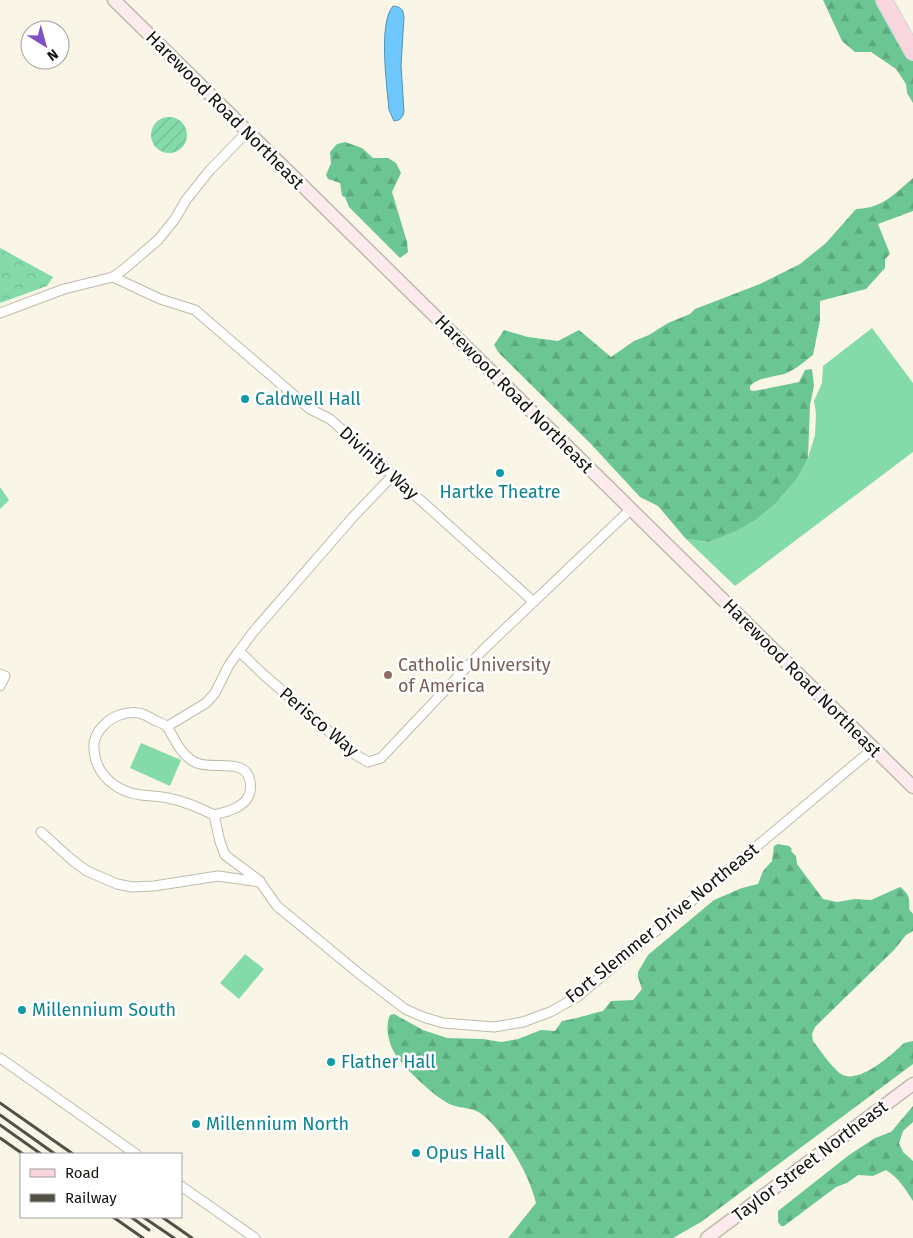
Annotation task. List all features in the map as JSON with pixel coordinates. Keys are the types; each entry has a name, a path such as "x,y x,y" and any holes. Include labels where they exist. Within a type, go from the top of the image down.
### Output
{"main road":[{"path":"884,0 913,52"}],"street":[{"name":"Harewood Road Northeast","path":"114,0 913,788"},
{"path":"0,313 64,289 113,277 158,240 210,170 247,132"},
{"name":"Divinity Way","path":"113,277 160,299 195,310 310,409 330,419 534,602"},
{"path":"168,726 206,703 215,693 229,665 254,631 348,522 393,475"},
{"name":"Perisco Way","path":"239,651 356,755 368,762 381,758 483,650 631,509"},
{"path":"0,686 2,675"},
{"path":"126,713 139,713 168,726 179,747 197,763 213,766 237,766 245,771 250,777 252,788 249,798 234,809 214,815 187,802 156,795 142,795 112,784 100,772 96,762 93,748 94,739 100,729 107,722 126,713"},
{"name":"Fort Slemmer Drive Northeast","path":"214,815 225,855 260,882 277,906 404,1009 443,1023 494,1027 523,1022 550,1012 577,997 874,748"},
{"path":"41,832 87,871 117,884 132,887 154,886 218,876 260,882"},
{"path":"0,1058 135,1153"},
{"name":"Taylor Street Northeast","path":"707,1238 913,1084"},
{"path":"182,1187 255,1238"}],"green space":[{"path":"823,0 878,0 913,61 913,103 907,93 906,84 896,69 871,52 855,52 842,41"},
{"path":"169,117 176,118 182,122 186,128 186,142 182,148 176,152 169,153 162,152 156,148 152,142 151,135 152,128 156,122 162,118"},
{"path":"345,142 362,148 373,158 388,158 396,163 401,173 392,192 407,242 408,252 400,258 349,207 345,197 342,196 340,183 328,179 326,175 331,163 330,152 337,144"},
{"path":"913,178 913,211 878,224 890,254 885,259 885,268 866,289 820,301 820,320 813,355 787,373 762,379 750,386 750,390 754,391 799,382 805,370 812,369 814,386 810,405 808,458 797,479 774,505 756,520 735,532 709,542 686,539 658,506 640,497 590,443 499,353 494,345 504,330 528,337 558,341 579,330 611,357 634,341 690,314 695,309 760,284 800,264 826,243 856,209 873,206 887,200"},
{"path":"0,248 53,277 47,286 0,303"},
{"path":"872,328 913,383 913,452 735,586 686,539 709,542 735,532 756,520 774,505 797,479 808,458 815,435 816,414 814,401 822,383 823,366"},
{"path":"0,487 9,500 0,509"},
{"path":"141,743 181,760 170,786 130,768"},
{"path":"778,844 789,846 792,849 791,851 796,856 797,864 823,899 837,902 855,899 871,900 900,887 907,894 909,909 913,914 913,931 906,935 894,950 815,1027 812,1034 813,1041 841,1074 848,1076 865,1072 883,1061 904,1043 913,1041 913,1064 701,1222 673,1238 508,1238 536,1203 528,1180 516,1156 484,1116 476,1111 445,1102 420,1082 404,1065 390,1043 387,1029 390,1015 394,1014 423,1030 447,1038 483,1039 501,1042 518,1039 541,1030 555,1031 562,1021 603,1011 611,1001 633,1000 642,989 638,972 648,955 714,900 742,888 758,884 763,871 772,861 774,846"},
{"path":"245,954 264,969 239,999 220,983"},
{"path":"913,1106 913,1122 903,1131 899,1143 903,1152 913,1161 913,1201 905,1188 886,1170 873,1176 858,1175 847,1183 836,1187 784,1226 781,1226 778,1222 778,1211 849,1155 875,1138 891,1132"}],"water":[{"path":"393,6 401,9 404,17 401,65 404,112 401,118 394,121 389,110 385,71 386,26 388,14"}],"railway":[{"path":"0,1103 72,1153"},
{"path":"0,1115 54,1153"},
{"path":"0,1125 40,1153"},
{"path":"0,1138 22,1153"},
{"path":"114,1218 143,1238"},
{"path":"132,1218 149,1230"},
{"path":"144,1218 174,1238"},
{"path":"163,1218 192,1238"}],"place":[{"name":"Caldwell Hall","path":"245,399"},
{"name":"Hartke Theatre","path":"500,473"},
{"name":"Catholic University of America","path":"388,675"},
{"name":"Millennium South","path":"22,1010"},
{"name":"Flather Hall","path":"331,1062"},
{"name":"Millennium North","path":"196,1124"},
{"name":"Opus Hall","path":"416,1153"}]}
